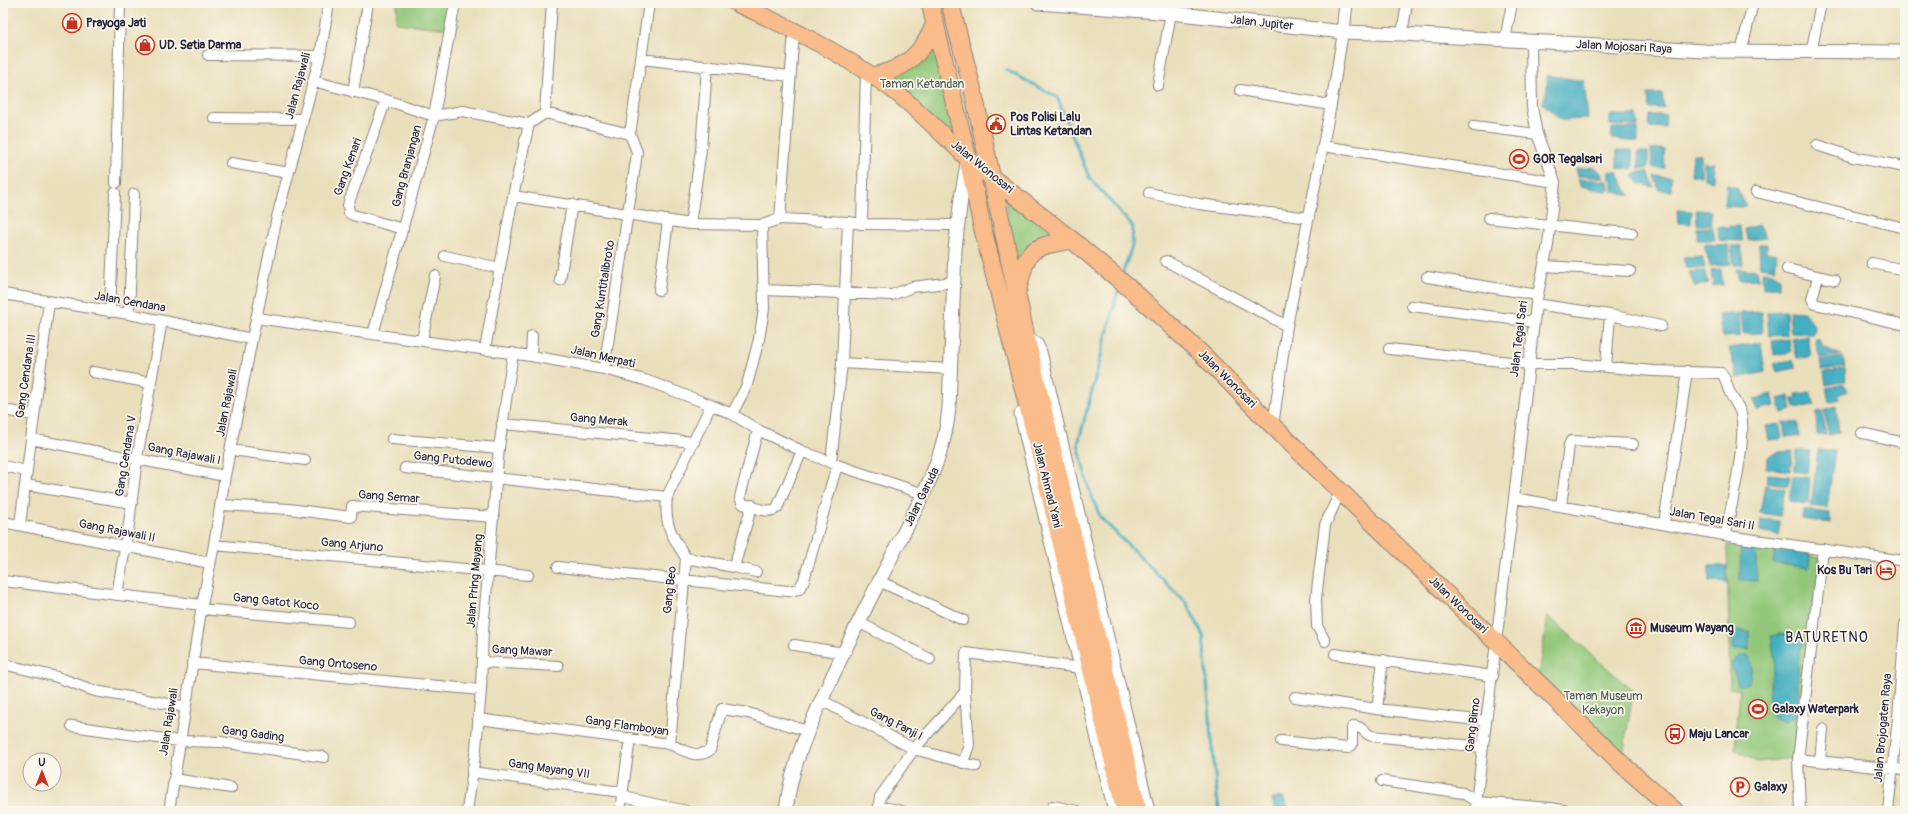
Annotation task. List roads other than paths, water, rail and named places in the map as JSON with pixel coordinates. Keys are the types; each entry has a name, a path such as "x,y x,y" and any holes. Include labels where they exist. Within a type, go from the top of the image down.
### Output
{"highway":[{"name":"Jalan Ahmad Yani","path":"930,3 968,159 982,226 1014,348 1125,811"},
{"name":"Jalan Ahmad Yani","path":"950,3 992,177 1026,336 1125,735 1138,811"},
{"path":"869,73 893,71 911,60 921,50 935,24"},
{"name":"Jalan Wonosari","path":"968,159 1072,240 1135,293 1203,355 1273,426 1341,490 1625,767 1675,811"},
{"path":"1017,295 1024,263 1030,253 1041,246 1072,240"}],"main road":[{"name":"Jalan Wonosari","path":"735,3 794,31 869,73 896,92 968,159"}],"street":[{"path":"110,312 116,188 120,3"},
{"name":"Jalan Rajawali","path":"169,811 201,607 214,546 225,476 252,338 277,217 320,56 329,3"},
{"path":"353,92 368,3"},
{"name":"Gang Branjangan","path":"373,334 434,116 455,3"},
{"path":"546,113 552,3"},
{"path":"313,81 386,100 434,116 464,111 529,124 546,113 630,134 649,3"},
{"name":"Jalan Jupiter","path":"1038,3 1171,13 1343,32"},
{"path":"1273,426 1287,326 1332,105 1346,3"},
{"path":"1402,34 1407,3"},
{"path":"1505,40 1512,3"},
{"path":"1741,52 1753,3"},
{"path":"1811,53 1821,3"},
{"path":"1158,85 1171,13"},
{"path":"780,219 794,31"},
{"name":"Jalan Mojosari Raya","path":"1343,32 1402,34 1663,50 1811,53 1905,52"},
{"name":"Jalan Tegal Sari","path":"1496,642 1534,322 1544,266 1555,182 1537,134 1532,107 1531,42"},
{"path":"208,55 320,56"},
{"path":"641,59 790,76"},
{"path":"690,224 701,150 707,67"},
{"path":"862,224 869,73"},
{"path":"1240,90 1332,105"},
{"name":"Gang Kenari","path":"386,100 348,205 348,210 349,213 354,215 403,229"},
{"path":"214,118 302,119"},
{"path":"485,349 513,196 529,124"},
{"path":"1474,126 1537,134"},
{"name":"Gang Kuntitalibroto","path":"604,369 637,152 630,134"},
{"path":"1817,145 1853,157 1905,167"},
{"path":"1323,146 1555,182"},
{"name":"Jalan Garuda","path":"786,811 791,780 808,731 821,700 858,622 924,494 941,456 946,434 951,369 957,225 968,159"},
{"path":"231,164 289,172"},
{"path":"1756,192 1905,228"},
{"path":"1149,193 1198,204 1309,218"},
{"path":"129,314 134,194"},
{"path":"513,196 572,204 690,224 762,225 780,219 862,224 957,225"},
{"path":"560,280 572,204"},
{"path":"1489,218 1632,233"},
{"path":"659,290 668,221"},
{"path":"558,567 788,591 799,589 804,580 834,463 842,363 848,222"},
{"path":"732,414 747,385 764,309 762,225"},
{"path":"445,256 500,268"},
{"path":"1166,261 1287,326"},
{"path":"1872,263 1905,270"},
{"path":"1544,266 1630,271"},
{"path":"1787,270 1818,278 1835,280"},
{"path":"422,340 435,276"},
{"path":"1426,277 1662,326"},
{"path":"1818,278 1812,299 1815,304 1905,324"},
{"path":"764,290 892,295 912,287 954,282"},
{"name":"Jalan Cendana","path":"3,294 129,314 252,338"},
{"name":"Gang Cendana III","path":"20,524 49,302"},
{"path":"1412,306 1534,322"},
{"path":"1606,366 1610,314"},
{"name":"Jalan Merpati","path":"256,318 513,353 604,369 645,380 711,405 732,414 758,430 802,451 924,494"},
{"name":"Gang Cendana V","path":"117,595 126,546 137,458 162,321"},
{"path":"531,356 532,336"},
{"path":"1014,348 1010,365 1115,811"},
{"path":"1389,349 1529,364 1606,366 1653,371 1716,372 1724,376 1729,391 1739,409 1741,417 1740,448 1726,534"},
{"name":"Jalan Pring Mayang","path":"467,811 481,690 483,630 499,448 513,353"},
{"path":"842,363 951,369"},
{"path":"1664,524 1687,371"},
{"path":"93,372 151,383"},
{"name":"Gang Beo","path":"670,744 686,558 669,530 666,512 667,497 711,405"},
{"path":"3,410 34,415"},
{"name":"Gang Merak","path":"502,424 694,442"},
{"path":"758,430 740,498 743,504 752,505 766,511 777,508 802,451"},
{"path":"1862,433 1905,443"},
{"name":"Gang Rajawali I","path":"31,439 225,476"},
{"path":"392,439 499,448"},
{"path":"1561,506 1571,442 1632,444"},
{"path":"231,450 305,460"},
{"path":"3,466 27,470"},
{"name":"Gang Putodewo","path":"405,468 667,497"},
{"path":"25,485 132,503"},
{"path":"1325,641 1317,626 1316,599 1326,525 1341,490"},
{"name":"Jalan Tegal Sari II","path":"1514,498 1726,534 1741,538 1905,561"},
{"name":"Gang Semar","path":"221,505 289,509 351,517 352,506 494,517"},
{"path":"734,568 752,505"},
{"name":"Gang Rajawali II","path":"3,522 20,524 210,563"},
{"name":"Gang Arjuno","path":"214,546 488,570 501,574 528,575"},
{"path":"1800,811 1798,759 1823,549"},
{"path":"686,558 756,572"},
{"name":"Gang Gatot Koco","path":"3,581 201,607 349,622"},
{"path":"880,581 962,620"},
{"path":"858,622 930,659"},
{"name":"Jalan Brojogaten Raya","path":"1888,811 1903,696 1905,624"},
{"name":"Gang Bimo","path":"1476,807 1496,642"},
{"path":"794,645 844,653"},
{"path":"963,763 969,745 965,692 966,653 1081,668"},
{"path":"1335,654 1493,676"},
{"path":"1377,709 1383,660"},
{"name":"Gang Mawar","path":"483,662 558,666"},
{"name":"Gang Ontoseno","path":"192,663 481,690"},
{"path":"3,664 52,675 95,691 186,707"},
{"path":"902,811 878,808 880,797 914,749 965,692"},
{"path":"1295,697 1377,709 1486,720"},
{"name":"Gang Panji I","path":"821,700 914,749 976,766"},
{"name":"Gang Flamboyan","path":"478,719 670,744 687,752 699,755 705,754 710,750 713,744 722,709 748,713 808,731"},
{"name":"Gang Gading","path":"72,726 179,741 221,742 324,757"},
{"path":"1281,741 1348,748 1352,745 1352,728 1355,726 1362,727 1368,735 1372,736 1483,747"},
{"path":"1820,761 1823,729"},
{"path":"1125,735 1148,811"},
{"path":"620,811 621,792 630,738"},
{"path":"1798,759 1905,770"},
{"name":"Gang Mayang VII","path":"472,772 621,792 628,798 686,811"},
{"path":"174,779 232,788"},
{"path":"1382,781 1463,793 1476,807 1551,808 1568,811"},
{"path":"1053,806 1077,811"}],"water":[{"path":"1547,75 1584,81 1588,119 1561,120 1543,104 1547,88"},
{"path":"1648,94 1662,94 1664,108 1649,108"},
{"path":"1610,115 1637,115 1638,126 1610,125"},
{"path":"1650,115 1666,115 1665,128 1649,127"},
{"path":"1612,128 1638,128 1638,142 1611,139"},
{"path":"1651,149 1664,149 1665,168 1652,168"},
{"path":"1617,150 1632,150 1633,169 1617,168"},
{"path":"1638,152 1648,152 1648,168 1639,169"},
{"path":"1693,154 1701,155 1701,176 1691,175"},
{"path":"1704,162 1714,163 1713,181 1704,179"},
{"path":"1595,167 1605,178 1578,176 1576,169"},
{"path":"1610,171 1617,172 1630,196 1612,191 1612,180 1609,178"},
{"path":"1648,171 1654,187 1640,184 1633,176 1635,173"},
{"path":"1654,176 1671,177 1671,191 1659,190"},
{"path":"1578,179 1608,181 1609,190 1604,191 1580,186"},
{"path":"1727,185 1737,188 1746,205 1741,207 1725,206"},
{"path":"1677,210 1692,211 1691,224 1678,223"},
{"path":"1696,210 1711,211 1711,225 1697,225"},
{"path":"1758,225 1766,238 1748,240 1744,229"},
{"path":"1739,226 1743,241 1719,240 1718,227"},
{"path":"1713,227 1715,240 1697,240 1697,228"},
{"path":"1704,244 1728,245 1731,264 1710,266"},
{"path":"1759,244 1767,244 1767,252 1777,254 1775,269 1760,267"},
{"path":"1731,246 1741,246 1743,265 1734,265"},
{"path":"1702,256 1705,268 1687,268 1683,258"},
{"path":"1721,269 1723,285 1713,286 1711,270"},
{"path":"1736,269 1757,270 1759,279 1739,280"},
{"path":"1704,271 1708,283 1695,287 1689,272"},
{"path":"1762,272 1774,273 1779,277 1779,287 1763,288"},
{"path":"1786,311 1787,335 1769,336 1767,312"},
{"path":"1789,311 1804,312 1815,327 1814,334 1791,333"},
{"path":"1762,312 1763,333 1743,334 1741,313"},
{"path":"1739,313 1740,336 1723,337 1718,315"},
{"path":"1808,336 1811,357 1797,358 1792,339"},
{"path":"1789,339 1791,352 1774,355 1772,341"},
{"path":"1815,339 1819,339 1823,347 1841,355 1820,358"},
{"path":"1761,343 1765,372 1737,378 1729,348"},
{"path":"1843,357 1845,366 1822,370 1820,360"},
{"path":"1793,360 1796,368 1777,372 1774,363"},
{"path":"1845,368 1846,381 1826,385 1824,372"},
{"path":"1844,384 1847,391 1838,395 1840,399 1829,402 1826,388"},
{"path":"1810,392 1815,405 1795,408 1792,398 1797,398 1796,394"},
{"path":"1772,394 1775,406 1757,410 1754,399"},
{"path":"1789,396 1792,410 1782,413 1778,399"},
{"path":"1836,406 1839,433 1829,435 1824,410"},
{"path":"1822,411 1826,435 1817,435 1816,412"},
{"path":"1783,422 1798,423 1799,437 1785,436"},
{"path":"1779,424 1782,437 1780,439 1769,440 1766,426"},
{"path":"1797,450 1810,451 1807,473 1794,471"},
{"path":"1818,450 1835,451 1827,508 1811,506"},
{"path":"1793,451 1790,471 1766,468 1768,457 1778,452"},
{"path":"1768,474 1790,476 1788,486 1766,482"},
{"path":"1793,476 1810,478 1808,504 1789,501"},
{"path":"1765,485 1785,489 1780,516 1760,513"},
{"path":"1803,510 1830,513 1830,523 1802,519"},
{"path":"1761,519 1779,521 1779,535 1760,531"},
{"path":"1741,538 1755,542 1757,581 1740,580"},
{"path":"1775,549 1810,554 1809,568 1773,563"},
{"path":"1709,566 1727,566 1728,582 1709,581"},
{"path":"1732,631 1749,631 1749,650 1733,650"},
{"path":"1780,634 1802,636 1804,640 1798,659 1798,716 1784,722 1774,719 1769,711 1770,682 1775,662 1771,636"},
{"path":"1739,656 1749,656 1752,667 1749,683 1738,685 1731,663"},
{"path":"1283,797 1290,811 1275,811 1272,799"}],"waterway":[{"path":"1006,70 1057,97 1089,177 1133,227 1132,246 1122,275"},
{"path":"1119,287 1078,444 1088,486 1100,517 1187,604 1203,635 1217,798 1220,811"}],"place":[{"name":"Prayoga Jati","path":"72,23"},
{"name":"UD. Setia Darma","path":"145,45"},
{"name":"Pos Polisi Lalu Lintas Ketandan","path":"996,124"},
{"name":"GOR Tegalsari","path":"1519,159"},
{"name":"Kos Bu Tari","path":"1886,570"},
{"name":"Museum Wayang","path":"1636,628"},
{"name":"Galaxy Waterpark","path":"1758,709"},
{"name":"Maju Lancar","path":"1675,734"},
{"name":"Galaxy","path":"1740,787"}],"district":[{"name":"BATURETNO","path":"1827,637"}],"park label":[{"name":"Taman Ketandan","path":"922,84"},
{"name":"Taman Museum Kekayon","path":"1603,703"}]}
